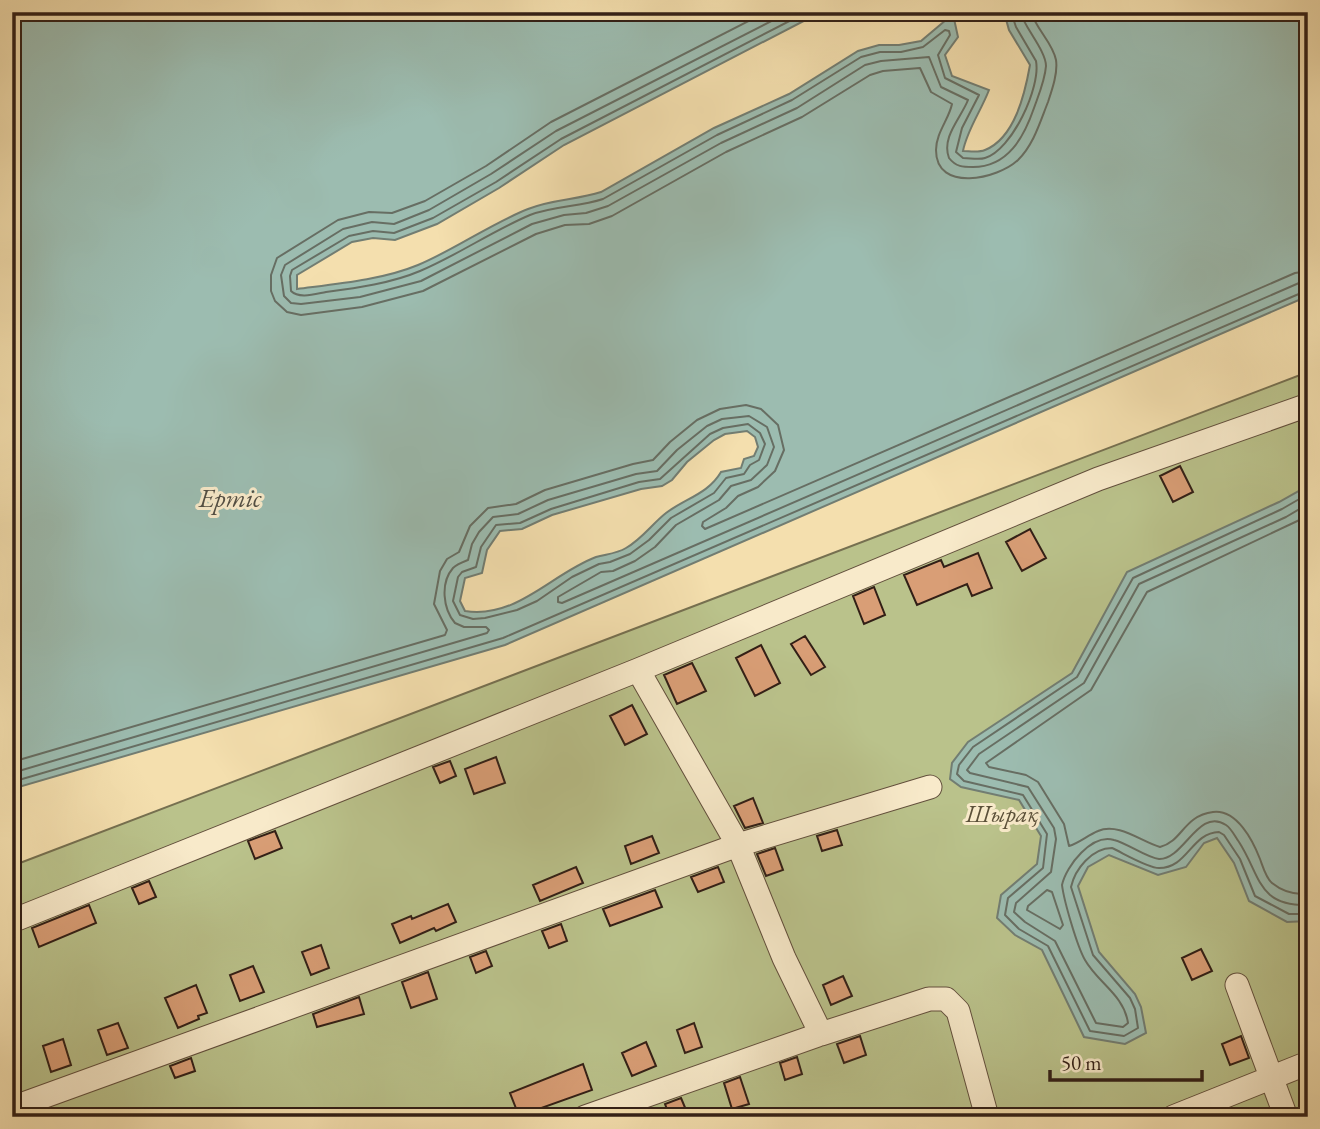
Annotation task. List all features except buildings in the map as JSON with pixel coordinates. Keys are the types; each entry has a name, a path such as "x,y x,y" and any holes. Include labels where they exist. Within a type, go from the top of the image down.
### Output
{"street":[{"path":"12,921 638,670 1098,479 1308,405"},
{"path":"638,670 738,845 784,958 821,1034"},
{"path":"12,1108 738,845 930,787"},
{"path":"1237,985 1286,1117"},
{"path":"585,1117 929,999 946,999 958,1011 987,1117"},
{"path":"1173,1117 1308,1063"}],"green space":[{"name":"Шырақ","path":"1308,372 1308,1117 12,1117 12,866"}],"water":[{"name":"Ертіс","path":"12,12 821,12 564,145 499,188 437,224 395,240 373,238 352,242 297,275 297,289 359,281 404,270 432,259 528,209 601,192 714,128 789,94 858,51 879,45 921,41 953,14 958,37 945,55 952,76 989,90 963,151 977,152 985,150 1004,136 1017,114 1028,76 1030,65 1009,30 1004,12 1077,12 1088,15 1098,12 1308,12 1308,296 505,645 12,789","holes":["747,431 755,437 758,447 754,456 744,459 741,468 721,472 710,486 666,513 626,548 596,557 517,602 484,612 465,611 460,601 465,578 482,573 487,550 500,531 522,529 552,515 641,489 662,486 672,480 687,462 725,434"]},
{"path":"1306,487 1308,921 1287,922 1249,901 1234,863 1217,838 1204,843 1186,867 1158,875 1109,855 1088,867 1078,886 1099,952 1135,994 1141,1007 1146,1033 1125,1044 1084,1037 1042,950 1015,935 997,918 1001,895 1037,864 1041,836 1019,800 961,787 950,779 952,763 968,742 1072,673 1127,572"}]}
